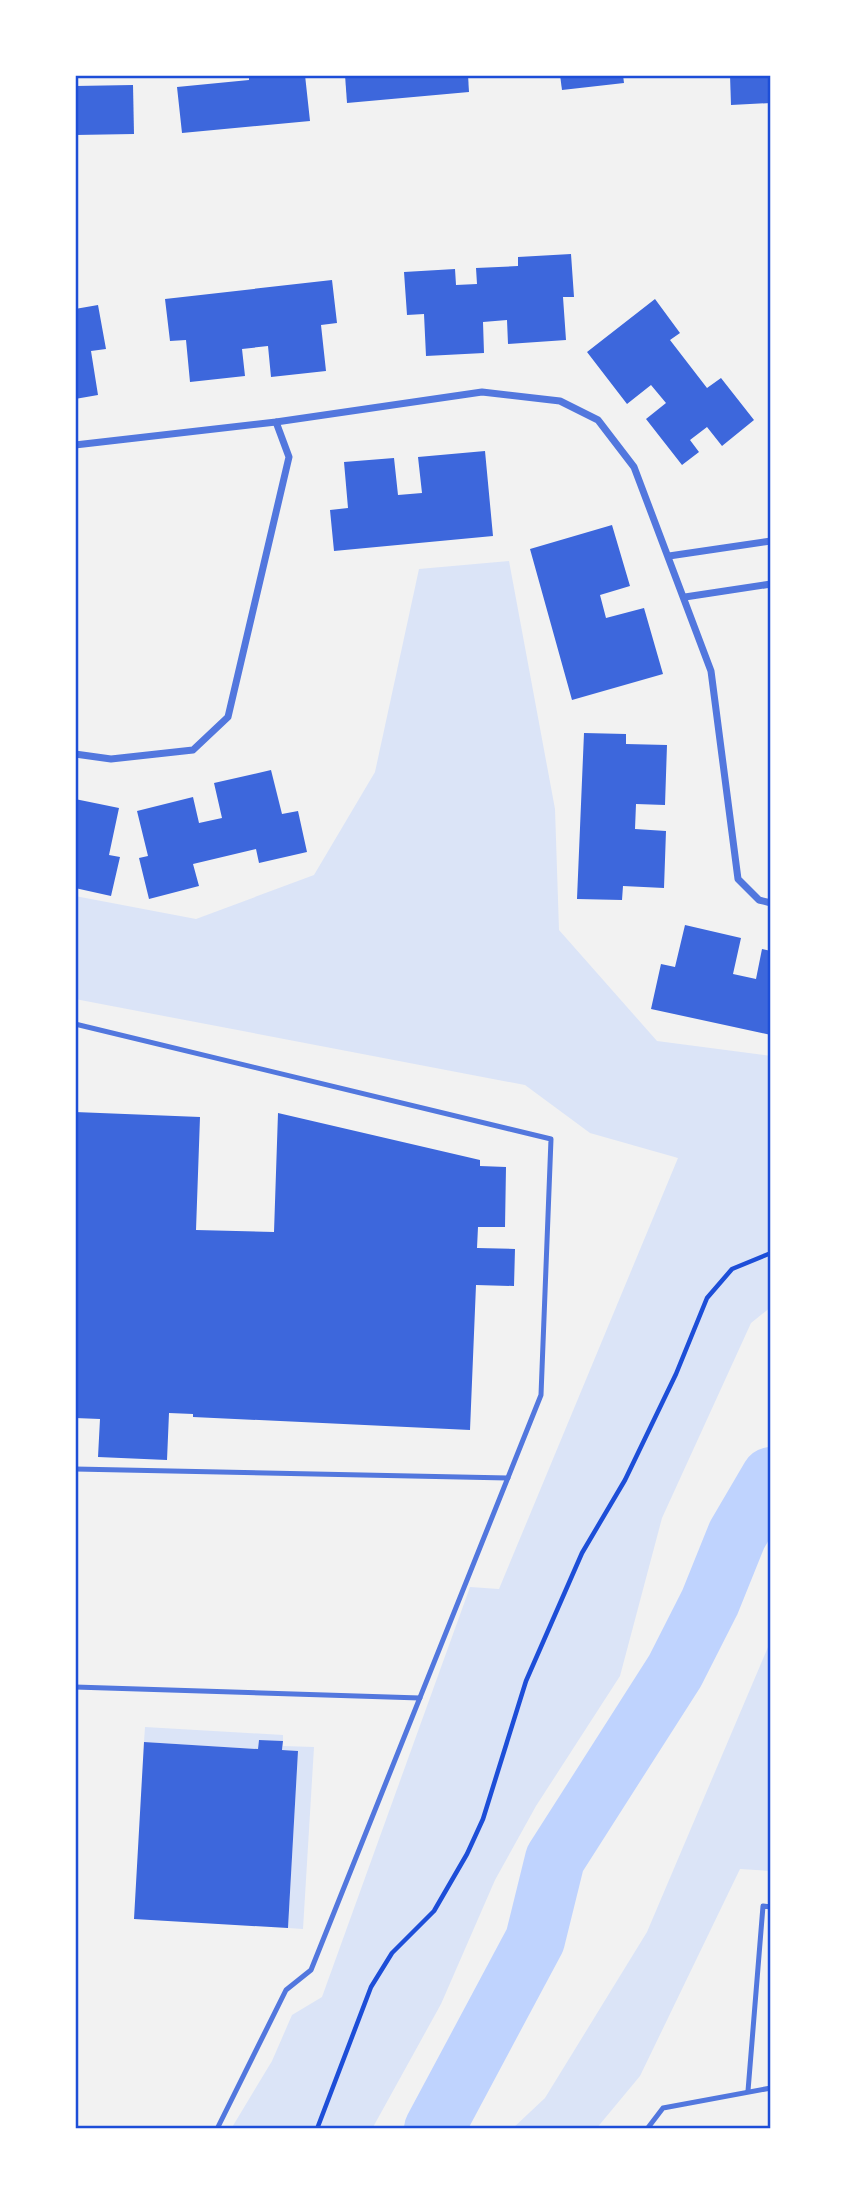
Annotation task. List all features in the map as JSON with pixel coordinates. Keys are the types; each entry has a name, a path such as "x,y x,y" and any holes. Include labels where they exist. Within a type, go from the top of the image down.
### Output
{"street":[{"path":"75,445 276,422 482,392 560,401 598,420 634,467 711,671 738,879 759,900 771,903"},
{"path":"75,754 111,759 193,750 228,717 289,457 276,422"},
{"path":"669,556 771,541"},
{"path":"685,597 771,584"}],"lane":[{"path":"75,1024 114,1031 551,1139 541,1395 311,1970 286,1990 217,2129"},
{"path":"75,1469 508,1478"},
{"path":"75,1687 420,1698"},
{"path":"748,2091 763,1906 771,1907"},
{"path":"648,2129 663,2108 771,2088"}],"path":[{"path":"317,2129 371,1987 392,1953 434,1910 467,1854 482,1819 526,1681 582,1553 625,1480 670,1386 707,1298 732,1269 771,1253"}],"shaded area":[{"path":"509,561 555,809 559,930 657,1041 771,1056 771,1307 751,1323 662,1518 620,1676 536,1806 495,1880 441,2004 372,2129 231,2129 272,2061 292,2015 322,1997 470,1587 499,1589 678,1158 590,1133 525,1085 75,999 75,896 196,919 314,875 375,772 419,569"},
{"path":"771,1640 771,1871 740,1869 640,2076 596,2129 512,2129 545,2098 647,1932"},
{"path":"145,1727 283,1735 283,1741 259,1740 258,1749 144,1742"},
{"path":"283,1746 314,1747 303,1929 288,1928 298,1751 282,1750"}],"building":[{"path":"249,75 305,75 310,121 182,133 177,87 249,80"},
{"path":"345,75 468,75 469,92 347,103"},
{"path":"560,75 623,75 624,83 562,90"},
{"path":"730,75 771,75 771,103 731,105"},
{"path":"133,85 134,134 75,135 75,86"},
{"path":"571,254 574,297 563,297 566,340 508,344 507,320 483,322 484,353 426,356 424,314 407,315 404,272 455,269 456,285 477,284 476,268 518,266 518,257"},
{"path":"332,280 337,323 321,325 326,371 271,377 268,346 242,349 245,376 190,382 186,340 170,341 165,299"},
{"path":"655,299 680,333 670,340 707,388 721,378 754,420 722,446 707,427 690,440 699,452 682,465 646,419 666,403 651,385 627,404 587,352"},
{"path":"98,305 106,349 91,351 98,395 75,399 75,309"},
{"path":"485,451 493,536 334,551 330,510 348,508 344,462 394,458 398,495 422,493 418,457"},
{"path":"612,525 630,586 600,595 606,618 644,608 663,674 572,700 530,549"},
{"path":"584,733 626,734 626,744 667,745 665,805 636,804 635,829 666,831 664,888 623,886 622,900 577,899"},
{"path":"271,770 282,814 298,811 307,852 259,863 256,849 193,864 199,886 149,899 139,858 148,856 137,811 193,797 199,823 222,818 214,783"},
{"path":"75,799 119,808 109,855 120,857 111,896 75,888"},
{"path":"685,925 741,938 733,974 756,979 762,949 771,951 771,1035 651,1009 661,964 675,967"},
{"path":"75,1112 200,1117 196,1230 274,1232 278,1113 480,1160 480,1166 506,1167 505,1227 478,1227 477,1248 515,1249 514,1286 476,1285 470,1430 193,1417 193,1414 169,1413 167,1460 98,1457 100,1419 75,1418"},
{"path":"259,1740 283,1741 282,1750 298,1751 288,1928 134,1919 144,1742 258,1749"}],"waterway":[{"path":"434,2129 535,1940 555,1859 675,1671 710,1602 737,1535 771,1477"}]}
